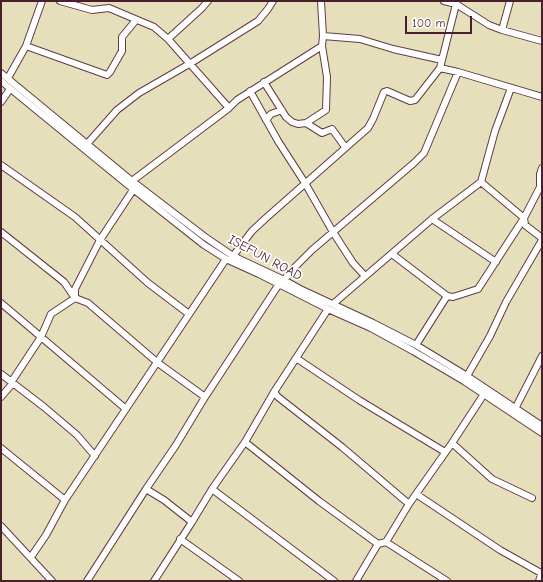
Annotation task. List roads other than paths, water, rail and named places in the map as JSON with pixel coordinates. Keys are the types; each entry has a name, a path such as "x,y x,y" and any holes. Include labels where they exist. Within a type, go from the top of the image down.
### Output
{"street":[{"path":"8,78 26,46 42,1"},
{"path":"60,1 92,10 109,8 154,27 191,63 230,108"},
{"path":"168,39 208,1"},
{"path":"88,144 117,110 139,93 191,63 258,21 274,1"},
{"path":"264,82 286,117 292,122 298,124 306,123 326,110 327,77 322,46 323,36 321,1"},
{"path":"444,1 456,3 489,24 502,30 542,41"},
{"path":"502,30 510,1"},
{"path":"233,256 252,231 368,128 384,92 387,91 410,101 415,100 440,68 456,3"},
{"path":"26,46 107,75 122,51 122,37 136,20"},
{"path":"323,36 360,39 393,49 442,60"},
{"path":"75,298 75,289 100,240 134,185 230,108 237,100 322,46"},
{"path":"440,68 542,97"},
{"path":"284,280 302,259 424,153 458,72"},
{"name":"ISEFUN ROAD","path":"1,73 88,144 204,245 226,259 328,309 371,328 413,351 464,381 542,433"},
{"name":"ISEFUN ROAD","path":"1,81 134,185 233,256 373,323 416,346 468,376 542,426"},
{"path":"333,304 432,219 481,182 495,131 511,88"},
{"path":"1,102 10,89"},
{"path":"250,91 278,142 305,183 333,232 353,263 364,276"},
{"path":"266,120 271,114 282,110"},
{"path":"306,123 322,132 332,130 345,147"},
{"path":"1,165 30,187 75,217 148,282 189,314"},
{"path":"392,254 447,296 452,297 478,289 524,218 540,187 540,174 542,168"},
{"path":"468,376 490,336 506,302 542,239 525,225 524,218 481,182"},
{"path":"432,219 496,262"},
{"path":"1,232 64,282 75,298 88,303 158,363 206,396"},
{"path":"31,557 46,535 66,500 226,259"},
{"path":"87,581 279,284"},
{"path":"416,346 447,296"},
{"path":"1,397 12,384 12,381 41,337 51,314 75,298"},
{"path":"1,302 126,409"},
{"path":"154,581 212,489 245,442 274,392 328,309"},
{"path":"516,407 542,356"},
{"path":"296,358 359,400 445,452"},
{"path":"1,374 77,435 95,456"},
{"path":"274,392 278,397 342,447 409,504"},
{"path":"356,581 378,544 386,542 409,504 484,394"},
{"path":"245,442 318,501 378,544"},
{"path":"452,443 492,479 532,498"},
{"path":"1,448 66,500"},
{"path":"146,488 192,522"},
{"path":"212,489 334,581"},
{"path":"416,494 500,550 542,573 539,581"},
{"path":"1,526 52,581"},
{"path":"180,539 239,581"},
{"path":"386,542 447,581"}]}
